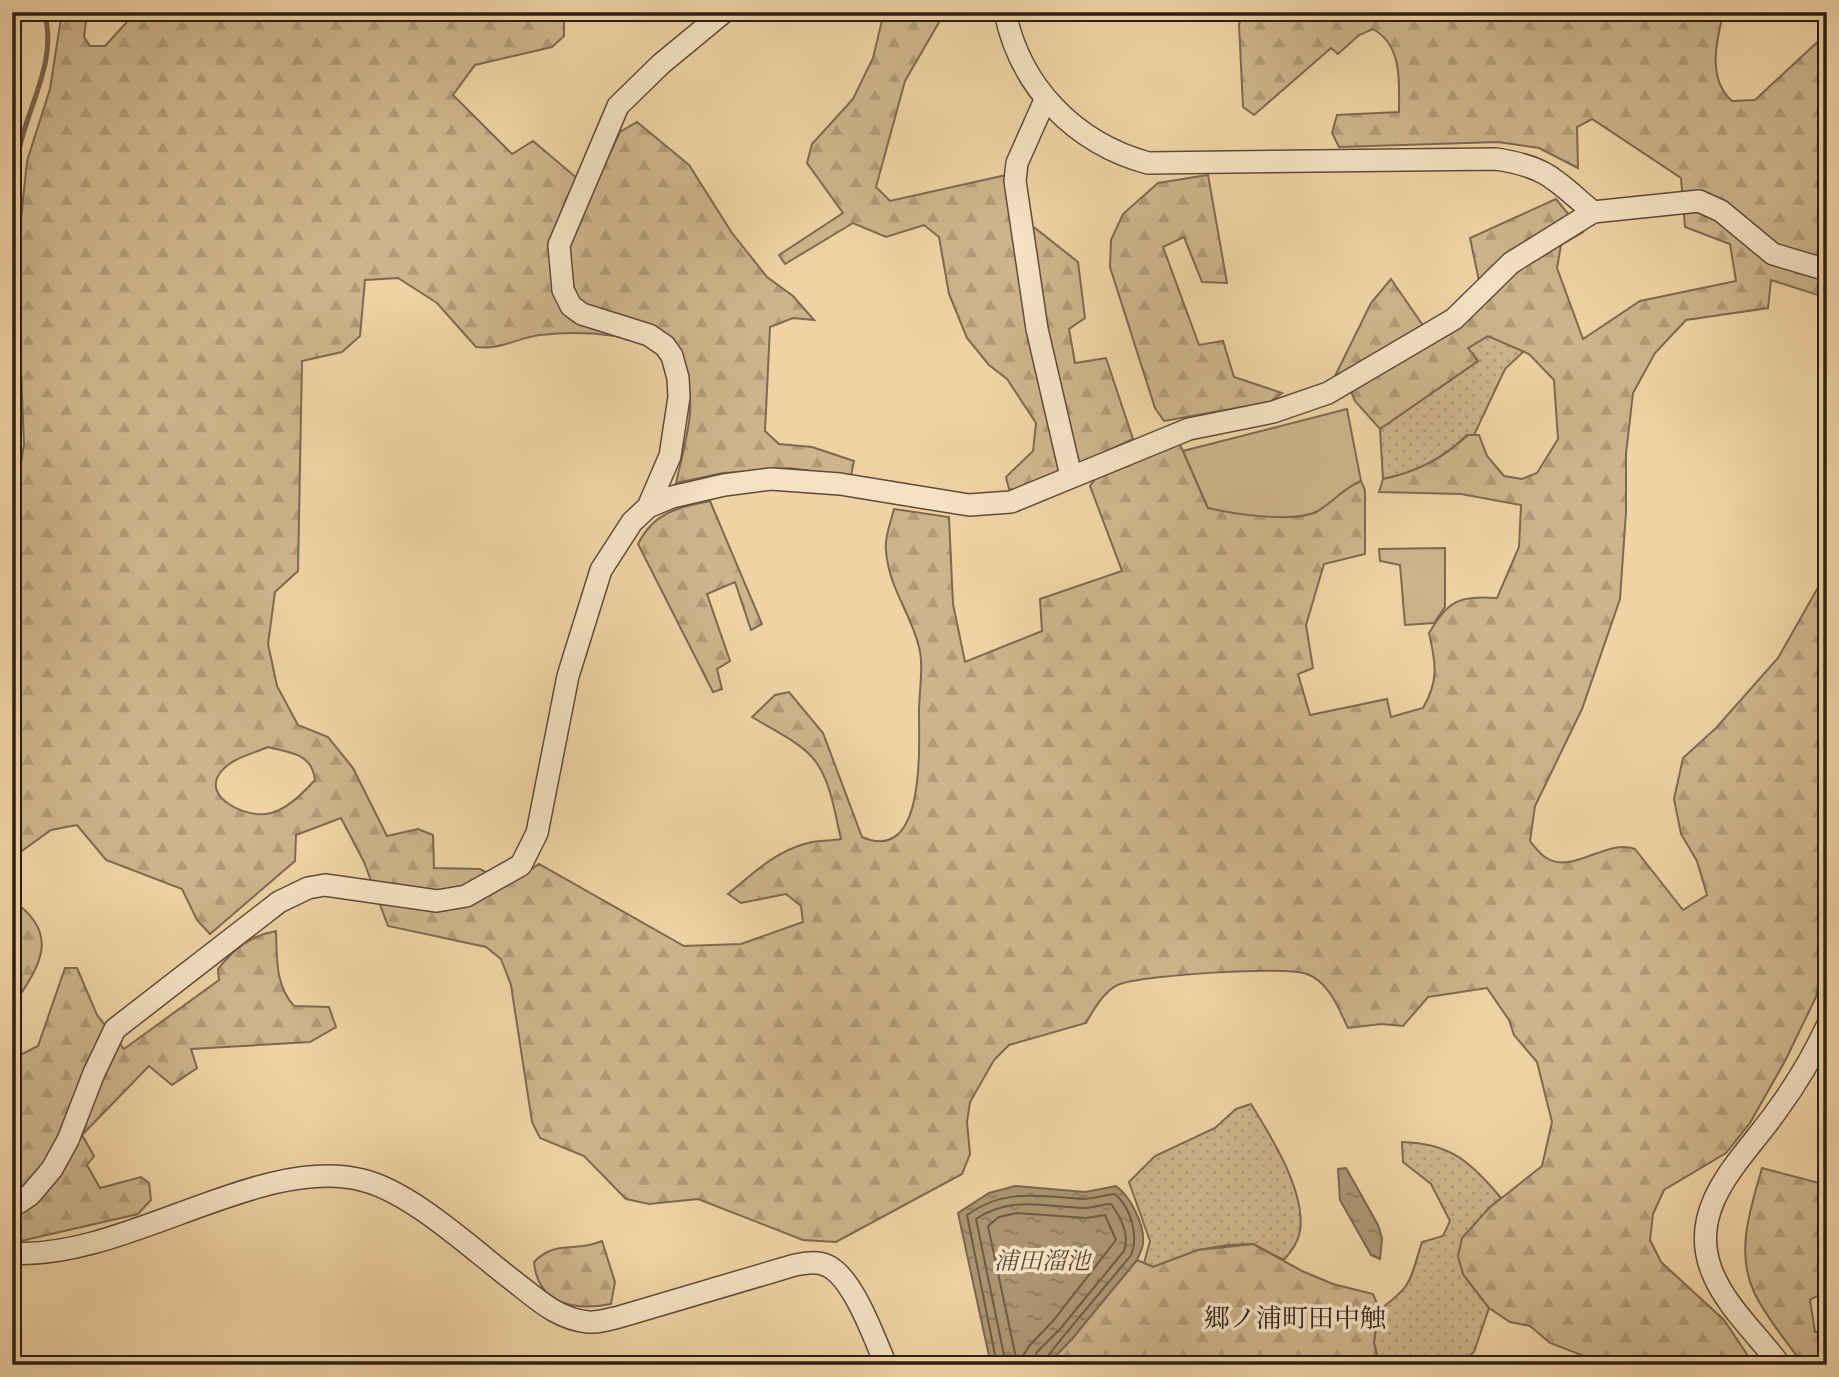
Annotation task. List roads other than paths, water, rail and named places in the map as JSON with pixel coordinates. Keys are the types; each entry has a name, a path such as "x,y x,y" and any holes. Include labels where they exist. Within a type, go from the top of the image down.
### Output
{"street":[{"path":"12,1207 30,1195 52,1169 68,1140 94,1073 115,1029 279,902 308,888 325,885 437,901 466,896 521,865 537,832 568,676 601,570 614,547 648,507 670,457 678,377 672,356 665,346 649,335 582,314 571,306 563,290 559,245 618,106 661,64 724,12"},
{"path":"1005,12 1009,33 1022,63 1045,100 1081,132 1129,158 1148,163 1496,159 1529,164 1543,170 1593,212"},
{"path":"1045,100 1017,163 1015,181 1037,329 1071,476"},
{"path":"648,507 695,491 771,480 840,484 969,505 1010,502 1189,429 1273,412 1328,393 1454,319 1511,263 1593,212 1699,201 1721,211 1773,254 1827,270"},
{"path":"1780,1365 1732,1306 1711,1271 1705,1230 1716,1192 1777,1111 1813,1057 1827,1026"},
{"path":"12,1253 62,1249 103,1239 272,1184 318,1176 348,1177 363,1180 403,1197 550,1310 579,1320 591,1322 619,1317 795,1265 816,1262 830,1267 852,1292 886,1365"}],"water":[{"path":"1346,1168 1378,1225 1382,1238 1380,1259 1371,1255 1340,1200 1338,1169"},
{"name":"浦田溜池","path":"1015,1186 1085,1192 1116,1186 1131,1204 1142,1228 1143,1245 1137,1260 1047,1365 991,1365 958,1213 989,1193"}],"waterway":[{"path":"12,247 18,155 40,84 47,48 48,30 44,12"},
{"path":"12,345 16,455 12,475"}],"district":[{"name":"郷ノ浦町田中触","path":"1295,1318"}]}
